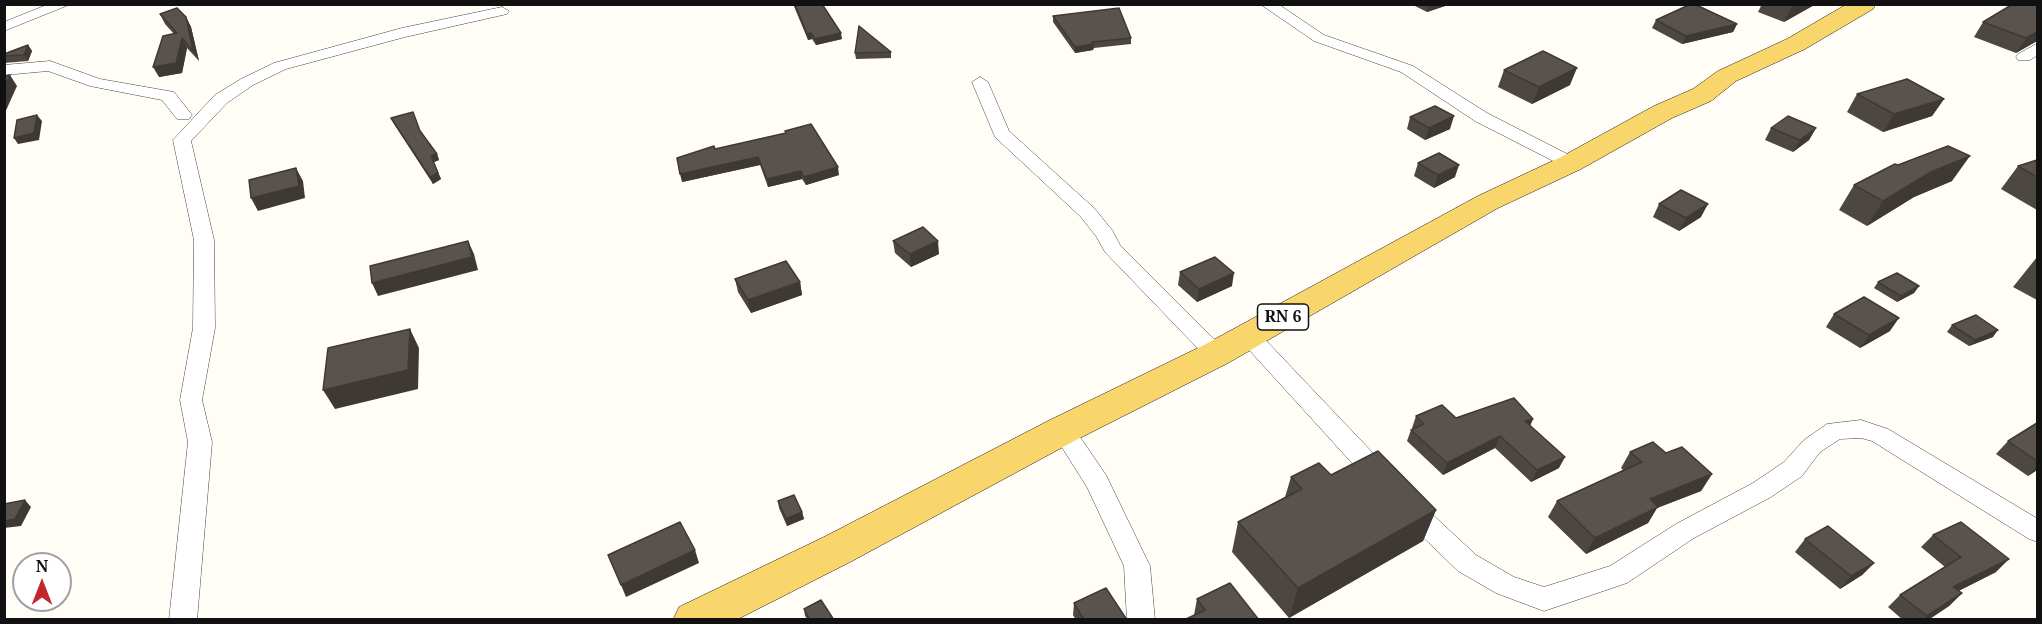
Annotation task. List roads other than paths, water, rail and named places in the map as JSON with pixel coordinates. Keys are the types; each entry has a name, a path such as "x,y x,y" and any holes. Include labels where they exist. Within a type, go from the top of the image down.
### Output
{"main road":[{"name":"RN 6","path":"694,620 838,549 1063,430 1216,354 1488,202 1571,163 1663,112 1702,95 1727,76 1796,44 1865,4"}],"street":[{"path":"4,27 64,4"},
{"path":"1267,4 1319,38 1407,69 1481,117 1571,163"},
{"path":"183,620 200,442 191,400 204,328 204,240 182,140 221,99 247,82 280,66 402,33 502,11"},
{"path":"4,70 50,66 96,83 168,96 183,115"},
{"path":"980,82 1002,133 1087,212 1105,234 1112,248 1216,354"},
{"path":"1249,336 1428,527 1467,563 1505,585 1544,599 1618,575 1706,519 1762,490 1793,469 1812,446 1835,430 1861,429 1880,435 2037,532"},
{"path":"1063,430 1097,482 1137,566 1141,620"}]}
